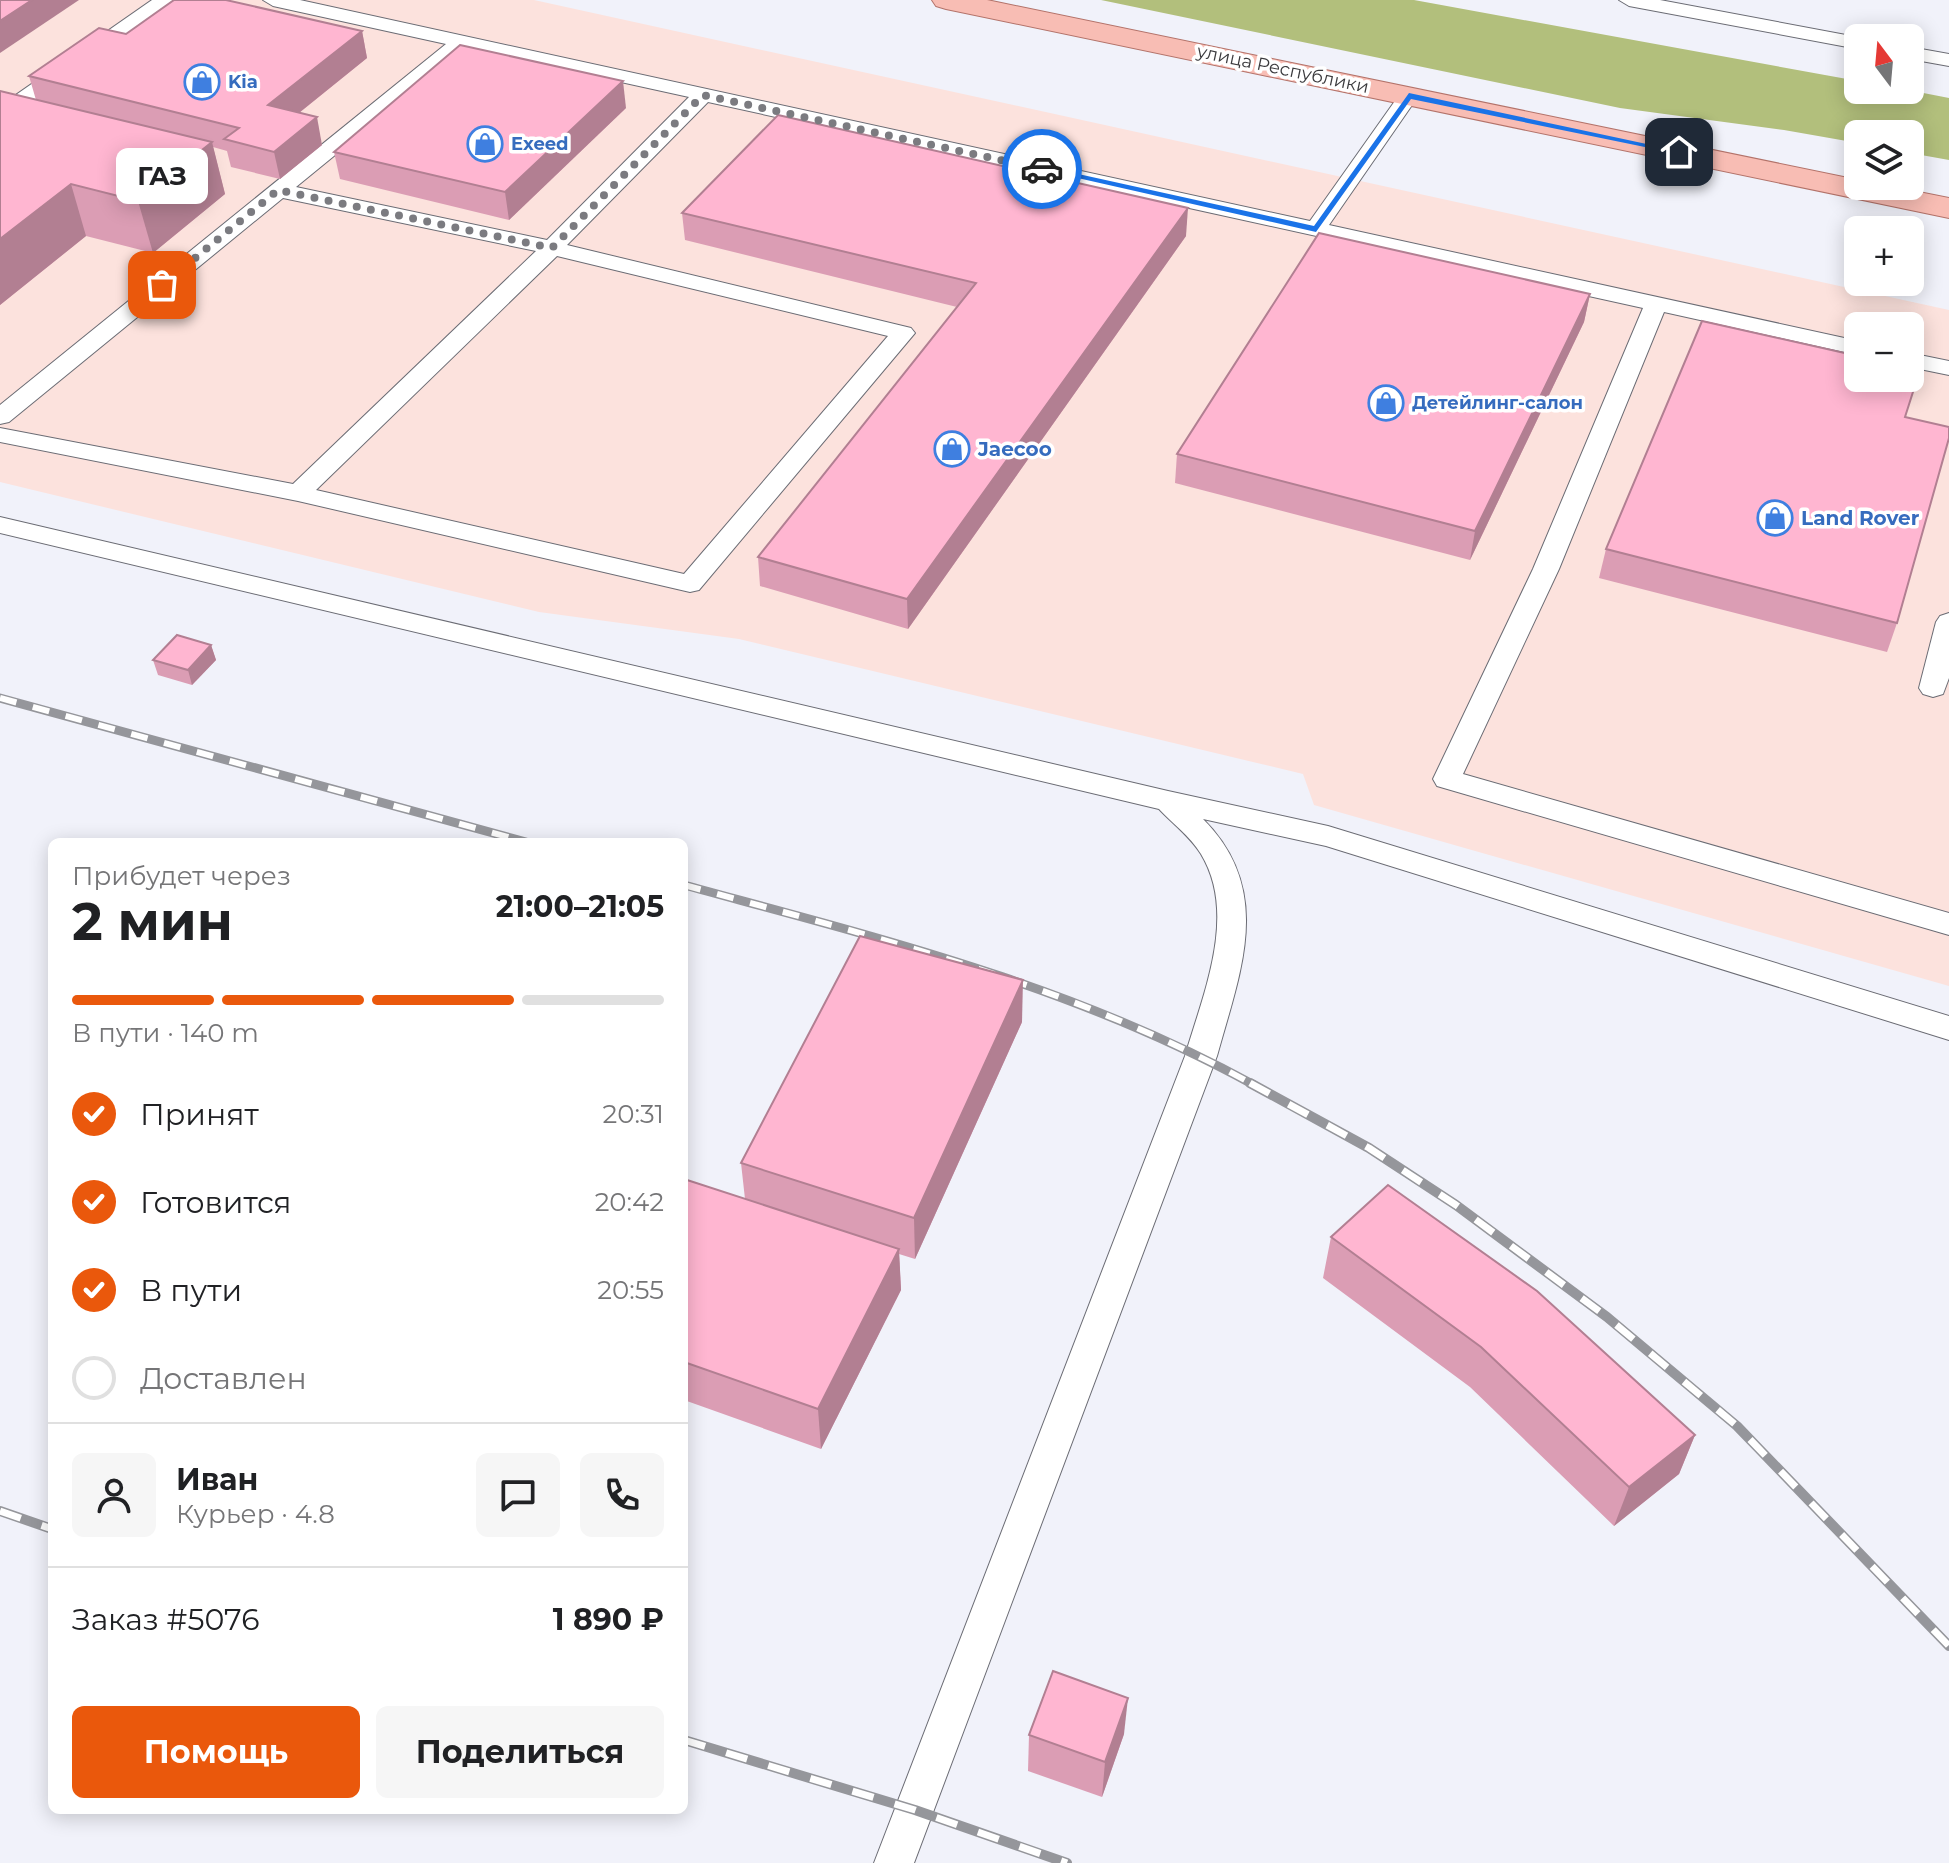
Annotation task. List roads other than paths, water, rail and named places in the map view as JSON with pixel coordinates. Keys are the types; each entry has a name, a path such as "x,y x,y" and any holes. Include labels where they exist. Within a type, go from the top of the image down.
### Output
{"main road":[{"name":"улица Республики","path":"946,0 1949,208"}],"lane":[{"path":"0,116 165,0"},
{"path":"273,0 1844,345"},
{"path":"1629,0 1844,40"},
{"path":"0,417 461,42"},
{"path":"1924,56 1949,60"},
{"path":"298,493 552,248 703,95"},
{"path":"1316,229 1409,95"},
{"path":"0,435 298,493 690,584 903,333 552,248 278,190"},
{"path":"1656,304 1546,569 1447,779 1949,924"},
{"path":"1924,363 1949,368"},
{"path":"0,525 1168,801 1328,836 1949,1028"},
{"path":"1933,688 1949,622"},
{"path":"894,1863 1201,1056 1225,969 1234,915 1225,876 1211,847 1168,801"}],"railway":[{"path":"0,698 511,838"},
{"path":"688,886 903,946 1046,992 1116,1019 1254,1085"},
{"path":"1250,1083 1369,1148 1456,1205 1607,1317 1737,1426 1949,1646"},
{"path":"0,1511 48,1528"},
{"path":"688,1741 915,1810 1067,1863"}],"place":[{"name":"Kia","path":"202,82"},
{"name":"Exeed","path":"485,144"},
{"name":"ГАЗ","path":"162,285"},
{"name":"Детейлинг-салон","path":"1386,403"},
{"name":"Jaecoo","path":"952,449"},
{"name":"Land Rover","path":"1775,518"}]}
